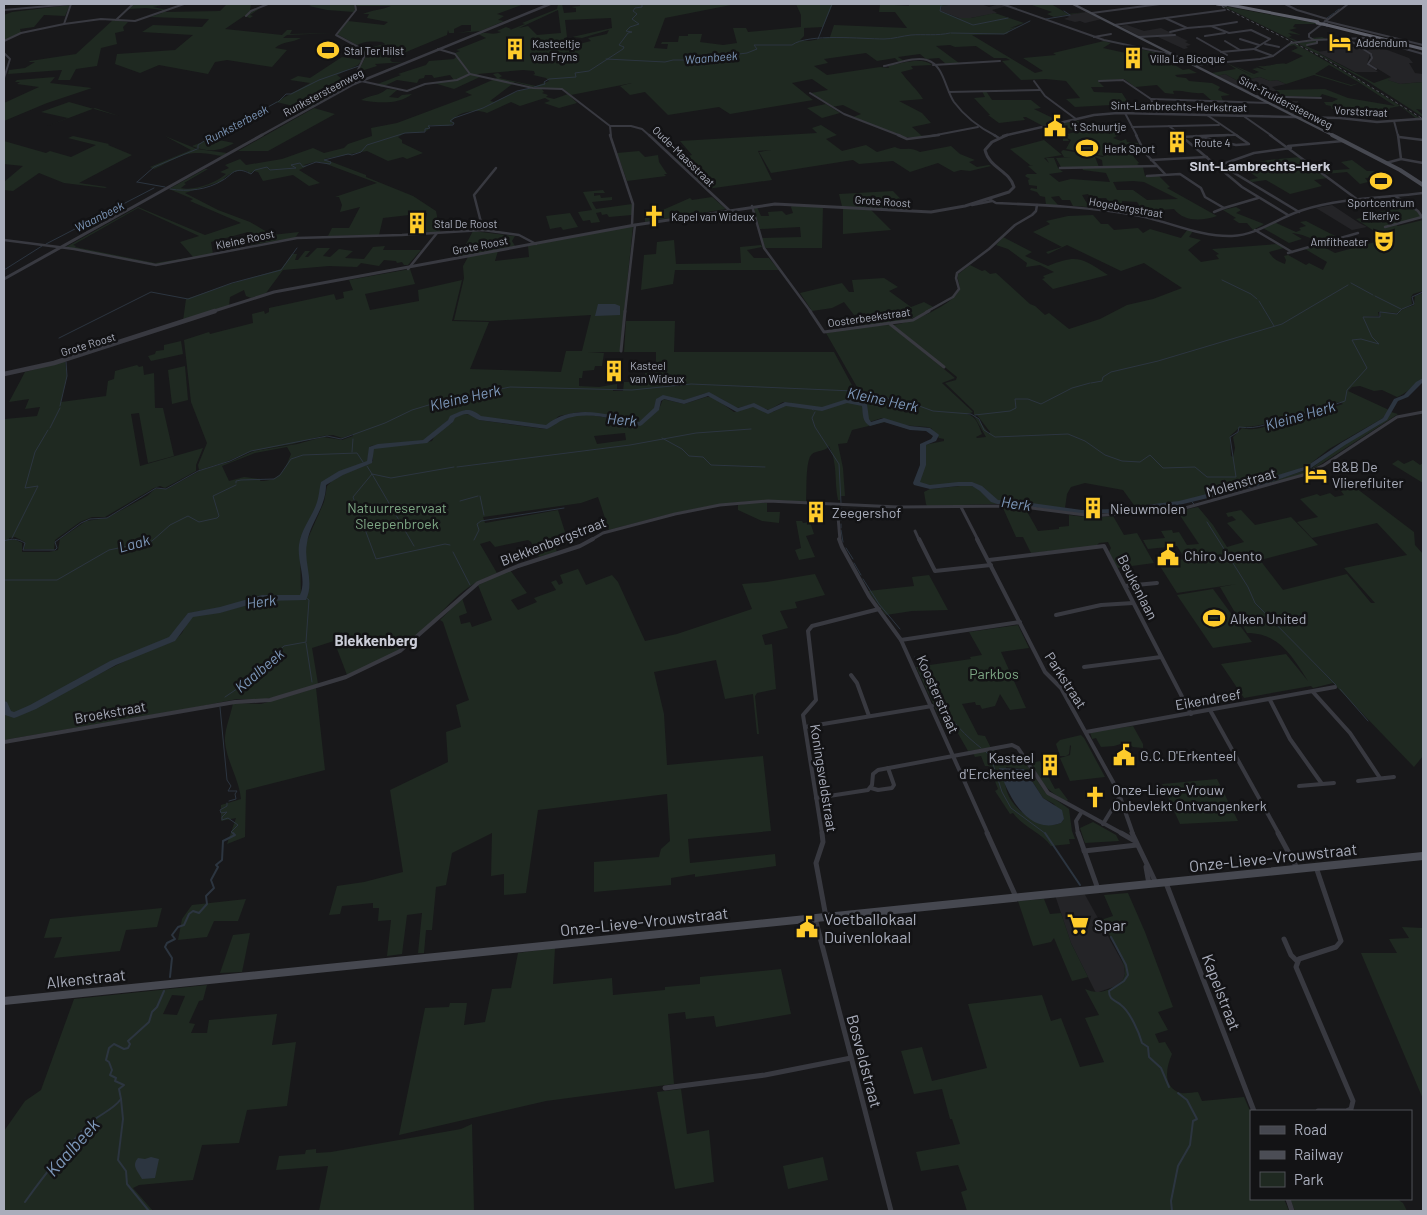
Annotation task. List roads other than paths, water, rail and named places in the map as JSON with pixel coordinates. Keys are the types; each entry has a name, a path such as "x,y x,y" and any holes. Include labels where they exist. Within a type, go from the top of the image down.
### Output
{"highway":[{"path":"1217,4 1317,22 1327,22 1423,47"}],"main road":[{"name":"Sint-Truidersteenweg","path":"1073,4 1386,163 1423,185"},
{"name":"Onze-Lieve-Vrouwstraat","path":"171,984 1423,856"},
{"name":"Alkenstraat","path":"4,1001 171,984"}],"street":[{"path":"4,10 71,4 64,24"},
{"path":"116,20 133,4"},
{"path":"4,41 28,32 64,24 92,20 129,22 140,20 184,4"},
{"path":"246,16 251,11 268,4"},
{"path":"355,4 356,10 336,35 362,49 365,55 356,74 372,86 405,91 425,84 462,78 470,74 533,88 562,89 610,126 609,131 633,204 634,225 621,351"},
{"name":"Runkstersteenweg","path":"4,279 362,80 550,4"},
{"path":"1002,4 1094,37 1174,55"},
{"path":"1092,13 1160,4"},
{"path":"1285,4 1327,22"},
{"path":"1314,40 1309,34 1348,4 1423,4"},
{"path":"1113,24 1165,18 1225,6"},
{"path":"1165,18 1187,28"},
{"path":"1170,32 1237,22"},
{"path":"1212,26 1226,32"},
{"path":"1205,36 1254,30 1270,39 1254,49 1221,52"},
{"path":"1094,37 1111,34"},
{"path":"1139,37 1175,35"},
{"path":"1197,38 1227,55"},
{"path":"1346,38 1371,54 1372,58 1368,64 1376,69"},
{"path":"1194,65 1255,60 1279,54 1291,43 1346,38 1381,41 1423,54"},
{"path":"1240,39 1261,46"},
{"path":"1307,45 1317,43 1317,41"},
{"path":"1224,42 1241,50"},
{"path":"1264,44 1278,47"},
{"path":"438,49 455,54 470,74"},
{"path":"1254,49 1273,56"},
{"path":"1245,50 1251,53"},
{"path":"4,53 10,59 4,78"},
{"path":"884,66 923,60 933,65 944,77 949,92 971,122 999,138 987,147 987,158 992,166 1011,178 1014,187 1009,192 990,200"},
{"path":"933,65 1000,61"},
{"path":"1099,82 1123,80 1150,99 1157,114"},
{"path":"1034,81 1045,96 1076,120"},
{"path":"949,92 1040,90"},
{"path":"810,93 844,114 907,138 935,136 978,127"},
{"path":"1255,96 1321,98"},
{"path":"1150,99 1268,103"},
{"path":"1125,113 1144,154 1165,174"},
{"name":"Sint-Lambrechts-Herkstraat","path":"999,138 1102,114 1298,118"},
{"path":"1196,136 1236,145 1249,144 1207,115"},
{"path":"1245,116 1358,200"},
{"name":"Vorststraat","path":"1298,118 1340,118 1377,122 1423,119"},
{"path":"1394,121 1399,137 1401,158"},
{"path":"1132,127 1219,125"},
{"name":"Oude-Maasstraat","path":"610,126 635,127 644,130 729,210"},
{"path":"1169,126 1180,137 1207,156 1258,198 1288,215"},
{"path":"1180,137 1236,135"},
{"path":"1399,137 1423,140"},
{"path":"1217,165 1254,153 1324,142 1343,141"},
{"path":"1150,160 1207,156"},
{"path":"1386,163 1401,158 1423,163"},
{"path":"1221,164 1299,212"},
{"path":"1060,168 1157,166"},
{"path":"483,230 482,217 475,202 474,194 496,168"},
{"path":"1147,176 1182,175 1201,188 1205,198 1224,208"},
{"name":"Hogebergstraat","path":"990,200 1115,212 1219,235 1242,235 1299,212 1358,200 1423,193"},
{"path":"1395,196 1418,211 1422,215 1419,219"},
{"path":"1214,212 1235,206 1240,202 1258,198"},
{"name":"Grote Roost","path":"4,374 59,362 181,324 264,295 634,225 752,206 791,203 939,212 990,200"},
{"name":"Oosterbeekstraat","path":"752,206 765,251 799,294 824,332 917,319 953,297 959,289 957,273 989,249 1009,229 1032,215 1036,211 1037,205"},
{"path":"1418,211 1423,212"},
{"path":"1385,227 1423,219"},
{"name":"Kleine Roost","path":"4,240 156,265 281,240 483,230 519,235 536,244"},
{"path":"1255,230 1292,252"},
{"path":"408,268 437,233"},
{"path":"1288,253 1358,233"},
{"path":"890,324 944,367"},
{"name":"Molenstraat","path":"838,505 1016,506 1094,516 1198,506 1303,476 1324,465 1396,417 1423,412"},
{"name":"Blekkenbergstraat","path":"220,705 270,700 346,677 400,651 478,583 518,566 580,546 603,533 698,508 720,505 768,501 838,505"},
{"name":"Koosterstraat","path":"838,505 840,543 869,596 901,640 1016,897"},
{"name":"Parkstraat","path":"962,507 1045,672 1061,688 1120,796 1152,883"},
{"path":"915,531 934,571 991,565"},
{"name":"Beukenlaan","path":"989,560 1104,546 1191,714"},
{"path":"1125,586 1157,583"},
{"path":"1056,614 1101,605 1134,603"},
{"name":"Koningsveldstraat","path":"826,917 816,862 823,842 804,727 804,711 816,700 808,629 812,626 879,609"},
{"path":"901,640 1020,622"},
{"path":"1084,667 1161,656"},
{"path":"851,675 857,683 869,716"},
{"name":"Eikendreef","path":"1086,732 1335,688"},
{"path":"1313,692 1350,733 1380,778"},
{"path":"1270,700 1290,739 1322,784"},
{"name":"Broekstraat","path":"4,742 220,705"},
{"path":"804,727 932,706"},
{"path":"1210,710 1298,868"},
{"path":"871,788 875,771 954,755 1015,746 1048,793 1136,843"},
{"path":"816,798 866,791 871,788 878,790 892,788 894,785 888,768"},
{"path":"1358,781 1394,777"},
{"path":"1299,786 1334,783"},
{"path":"1103,824 1120,796"},
{"path":"1081,813 1076,821 1076,829 1098,889"},
{"path":"1084,850 1136,843"},
{"path":"1297,961 1336,947 1341,941 1316,867"},
{"name":"Kapelstraat","path":"1166,882 1254,1110"},
{"name":"Bosveldstraat","path":"815,918 891,1211"},
{"path":"1284,939 1291,955 1297,961 1297,971 1353,1101 1351,1109 1348,1110"},
{"path":"665,1088 765,1075 851,1058"}],"water":[{"path":"598,304 615,304 620,306 620,315 595,316"},
{"path":"999,768 1024,769 1043,798 1062,810 1064,819 1061,823 1038,824 1029,818 1013,800"},
{"path":"151,1157 159,1159 155,1178 142,1179 136,1168 136,1161 138,1158 145,1159"}],"waterway":[{"path":"607,59 623,49 624,47 619,45 628,33 632,32 626,31 630,27 639,24 632,19 637,14 633,11 635,8 642,7 642,4"},
{"path":"818,38 832,4"},
{"path":"941,6 940,11 973,25 1008,18"},
{"path":"1335,12 1339,9"},
{"name":"Waanbeek","path":"1046,19 1070,15 1064,11"},
{"path":"1327,18 1334,13"},
{"name":"Waanbeek","path":"951,33 1004,34 1030,21"},
{"name":"Waanbeek","path":"818,38 891,39 911,35 950,33"},
{"name":"Waanbeek","path":"607,59 665,62 673,60 698,60 709,55 730,57 731,55 747,53 757,49 754,45 792,45 800,41 818,38"},
{"name":"Waanbeek","path":"534,87 545,84 544,82 549,79 576,77 575,73 589,71 607,59"},
{"name":"Runksterbeek","path":"278,102 286,94 291,94 319,80 359,66"},
{"name":"Waanbeek","path":"170,189 190,190 204,188 225,179 238,170 251,174 255,170 267,167 270,170 296,168 291,165 300,163 303,167 316,162 330,164 331,162 324,160 348,154 352,155 361,152 367,145 405,133 425,132 425,129 430,128 428,126 453,125 454,123 450,121 454,118 483,108 517,91 531,88"},
{"name":"Runksterbeek","path":"198,149 198,145 208,139 277,102"},
{"name":"Runksterbeek","path":"165,187 137,182 154,167 197,149"},
{"name":"Waanbeek","path":"46,244 154,188"},
{"name":"Waanbeek","path":"4,270 42,246"},
{"path":"59,338 151,292 188,299 232,283 281,270 297,248"},
{"path":"1222,280 1251,294 1257,299"},
{"path":"1351,283 1373,295"},
{"name":"Kleine Herk","path":"1091,383 1102,381 1103,377 1111,372 1158,361 1282,324 1348,285"},
{"name":"Kleine Herk","path":"4,541 12,539 25,543 23,550 55,550 57,548 55,542 81,523 90,519 107,518 156,488 166,489 198,471 230,461 251,451 327,436 341,439 385,423 412,410 442,401 510,387 632,390 691,384 853,391 911,403 933,411 971,414 979,419 984,430 995,437 1068,434 1085,441 1105,455 1122,461 1140,462 1150,455 1163,468 1195,467 1207,477 1236,477 1230,437 1238,432 1239,427 1259,426 1345,401 1347,390 1367,368 1352,340 1361,339 1379,344 1372,337 1363,317 1380,317 1380,312 1397,314 1402,309 1414,304 1412,297 1423,292"},
{"path":"1375,296 1401,309"},
{"path":"1259,301 1274,326"},
{"path":"60,406 67,376 66,362"},
{"name":"Herk","path":"4,704 8,713 14,715 33,707 113,663 172,639 191,615 220,610 262,598 303,598 306,585 303,543 308,528 319,507 323,484 341,473 370,462 371,448 425,442 451,421 452,417 463,412 472,412 479,418 547,427 568,415 580,414 592,414 640,424 657,409 658,400 663,397 684,402 709,394 737,410 754,405 768,412 785,404 822,409 847,401 865,405 866,419 870,424 884,420 910,428 928,429 936,435 934,440 923,444 923,465 916,483 923,486 937,487 972,484 980,487 997,502 1082,512 1113,511 1179,503 1264,482 1309,467 1385,419 1396,400 1406,396 1423,380"},
{"name":"Kleine Herk","path":"975,415 1010,411 1016,408 1015,399 1028,399 1041,404 1072,388 1090,383"},
{"name":"Herk","path":"810,407 813,410"},
{"path":"50,428 60,408"},
{"path":"815,412 812,418 815,427 839,464 841,503"},
{"path":"664,439 696,433 751,429"},
{"path":"12,538 38,486 25,488 35,452 48,430"},
{"path":"352,452 353,439"},
{"path":"457,467 630,445 664,439"},
{"path":"664,439 682,449 689,456 703,457 711,465 765,467"},
{"name":"Laak","path":"236,483 236,481 241,480 274,479 280,475 291,459 303,455 357,453 363,462"},
{"path":"367,466 372,474"},
{"path":"372,474 391,478 454,467"},
{"path":"372,474 414,546"},
{"path":"372,474 353,497 376,559 445,544 450,545"},
{"name":"Laak","path":"4,580 57,580 109,550 152,541 170,525 188,516 199,522 217,518 219,516 213,496 236,485"},
{"path":"460,501 478,496"},
{"path":"480,496 484,515"},
{"name":"Herk","path":"1190,500 1194,504"},
{"path":"474,540 479,530 477,524 481,521 564,508"},
{"path":"841,508 841,520"},
{"path":"1207,522 1248,587 1255,603 1336,685"},
{"path":"841,530 843,542"},
{"path":"846,548 853,559"},
{"path":"453,552 470,585"},
{"path":"854,563 861,575"},
{"path":"863,579 879,604 900,629"},
{"name":"Kaalbeek","path":"225,697 253,678 264,664 284,646 306,642 309,600 304,596"},
{"path":"306,643 312,682"},
{"path":"915,657 942,707 981,748"},
{"path":"1340,689 1368,721"},
{"name":"Kaalbeek","path":"220,707 227,780 231,786 228,791 237,791 235,794 236,799 229,801"},
{"path":"986,752 994,760 993,764 1002,792 1011,808 1045,834"},
{"name":"Kaalbeek","path":"227,803 227,806 220,810 221,813 227,812 222,817 222,820 228,818 238,825 231,832 234,834"},
{"name":"Kaalbeek","path":"170,977 172,958 165,947 167,943 175,939 172,935 178,927 184,925 189,914 193,911 199,913 207,904 206,896 214,888 211,880 218,867 216,865 222,860 223,841 234,834"},
{"path":"1045,834 1080,885"},
{"path":"1111,937 1126,965 1128,975 1124,981 1109,991 1110,996 1128,1012 1142,1043 1148,1047 1149,1057 1161,1068 1169,1087"},
{"name":"Kaalbeek","path":"121,1099 119,1089 124,1085 115,1081 116,1078 110,1075 112,1070 109,1062 106,1060 109,1048 114,1044 124,1049 128,1048 130,1044 128,1041 149,1022 152,1012 157,1007 164,991"},
{"path":"1172,1211 1171,1201 1178,1166 1190,1145 1193,1121 1197,1119 1187,1100 1178,1093"},
{"name":"Kaalbeek","path":"25,1202 81,1132 121,1099"},
{"path":"121,1099 123,1119 118,1160 126,1171 127,1184 149,1211"}],"railway":[{"path":"1217,4 1322,57 1423,119"}],"place":[{"name":"Addendum","path":"1340,42"},
{"name":"Kasteeltje van Fryns","path":"515,49"},
{"name":"Stal Ter Hilst","path":"328,50"},
{"name":"Villa La Bicoque","path":"1133,58"},
{"name":"'t Schuurtje","path":"1055,126"},
{"name":"Route 4","path":"1177,142"},
{"name":"Herk Sport","path":"1087,148"},
{"name":"Sportcentrum Elkerlyc","path":"1381,181"},
{"name":"Kapel van Wideux","path":"654,216"},
{"name":"Stal De Roost","path":"417,223"},
{"name":"Amfitheater","path":"1384,241"},
{"name":"Kasteel van Wideux","path":"614,371"},
{"name":"B&B De Vlierefluiter","path":"1316,474"},
{"name":"Nieuwmolen","path":"1093,508"},
{"name":"Zeegershof","path":"816,512"},
{"name":"Chiro Joento","path":"1168,555"},
{"name":"Alken United","path":"1214,618"},
{"name":"G.C. D'Erkenteel","path":"1124,755"},
{"name":"Kasteel d'Erckenteel","path":"1050,765"},
{"name":"Onze-Lieve-Vrouw Onbevlekt Ontvangenkerk","path":"1095,797"},
{"name":"Spar","path":"1078,924"},
{"name":"Voetballokaal Duivenlokaal","path":"807,927"}],"district":[{"name":"Sint-Lambrechts-Herk","path":"1260,165"},
{"name":"Blekkenberg","path":"376,640"}],"park label":[{"name":"Natuurreservaat Sleepenbroek","path":"397,516"},
{"name":"Parkbos","path":"994,673"}]}
